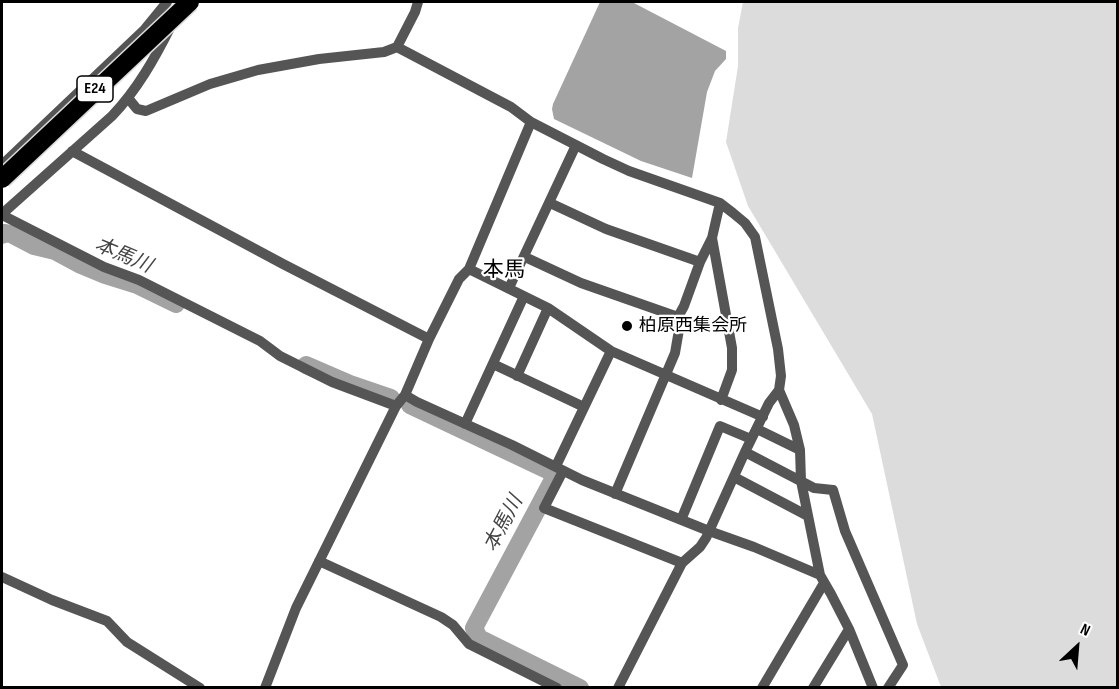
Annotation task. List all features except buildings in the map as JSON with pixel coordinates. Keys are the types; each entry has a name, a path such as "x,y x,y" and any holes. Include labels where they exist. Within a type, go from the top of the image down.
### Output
{"highway":[{"name":"E24","path":"2,178 190,2"}],"street":[{"path":"2,165 145,29 168,2"},
{"path":"184,2 145,74 128,98 112,116 2,214 104,267 139,280 260,341 280,356 332,382 417,402 615,494 754,547 822,579"},
{"path":"128,98 137,109 146,111 210,84 258,70 319,59 384,52 396,46 418,2"},
{"path":"396,46 511,107 531,122 629,171 720,203 745,223 755,237 778,349 781,376 779,390 769,403 709,531 700,547 682,563 618,687"},
{"path":"265,687 319,561 401,400 459,279 469,269 531,122"},
{"path":"509,288 576,145"},
{"path":"72,151 429,339"},
{"path":"550,203 606,228 700,262"},
{"path":"615,494 675,353 680,324 678,317 712,238 720,203"},
{"path":"712,238 732,348 732,370 721,400"},
{"path":"525,256 581,283 678,317"},
{"path":"469,269 548,308 611,351 763,417"},
{"path":"465,424 524,296"},
{"path":"517,376 548,308"},
{"path":"611,351 584,407 544,508 682,563"},
{"path":"493,364 584,407"},
{"path":"779,390 794,425 800,450 801,481 822,579 849,629 873,687"},
{"path":"681,520 720,426 754,434 800,450"},
{"path":"745,452 814,488 833,490 845,531 903,665 888,687"},
{"path":"734,477 808,516"},
{"path":"319,561 441,617 453,625 470,644 557,687"},
{"path":"2,577 52,600 107,621 127,642 200,687"},
{"path":"762,687 822,579"},
{"path":"813,687 849,629"}],"shaded area":[{"path":"600,2 632,2 726,51 726,59 715,71 707,92 692,178 641,161 554,119 553,104"},
{"path":"743,2 1117,2 1117,687 941,687 917,624 872,414 748,206 726,142 738,66 738,28"}],"waterway":[{"name":"本馬川","path":"2,235 11,234 34,246 55,251 81,265 137,285 176,304"},
{"name":"本馬川","path":"306,365 391,398"},
{"name":"本馬川","path":"410,405 556,474 474,628 479,638 580,688"}],"place":[{"name":"柏原西集会所","path":"627,326"}],"district":[{"name":"本馬","path":"504,271"}]}
